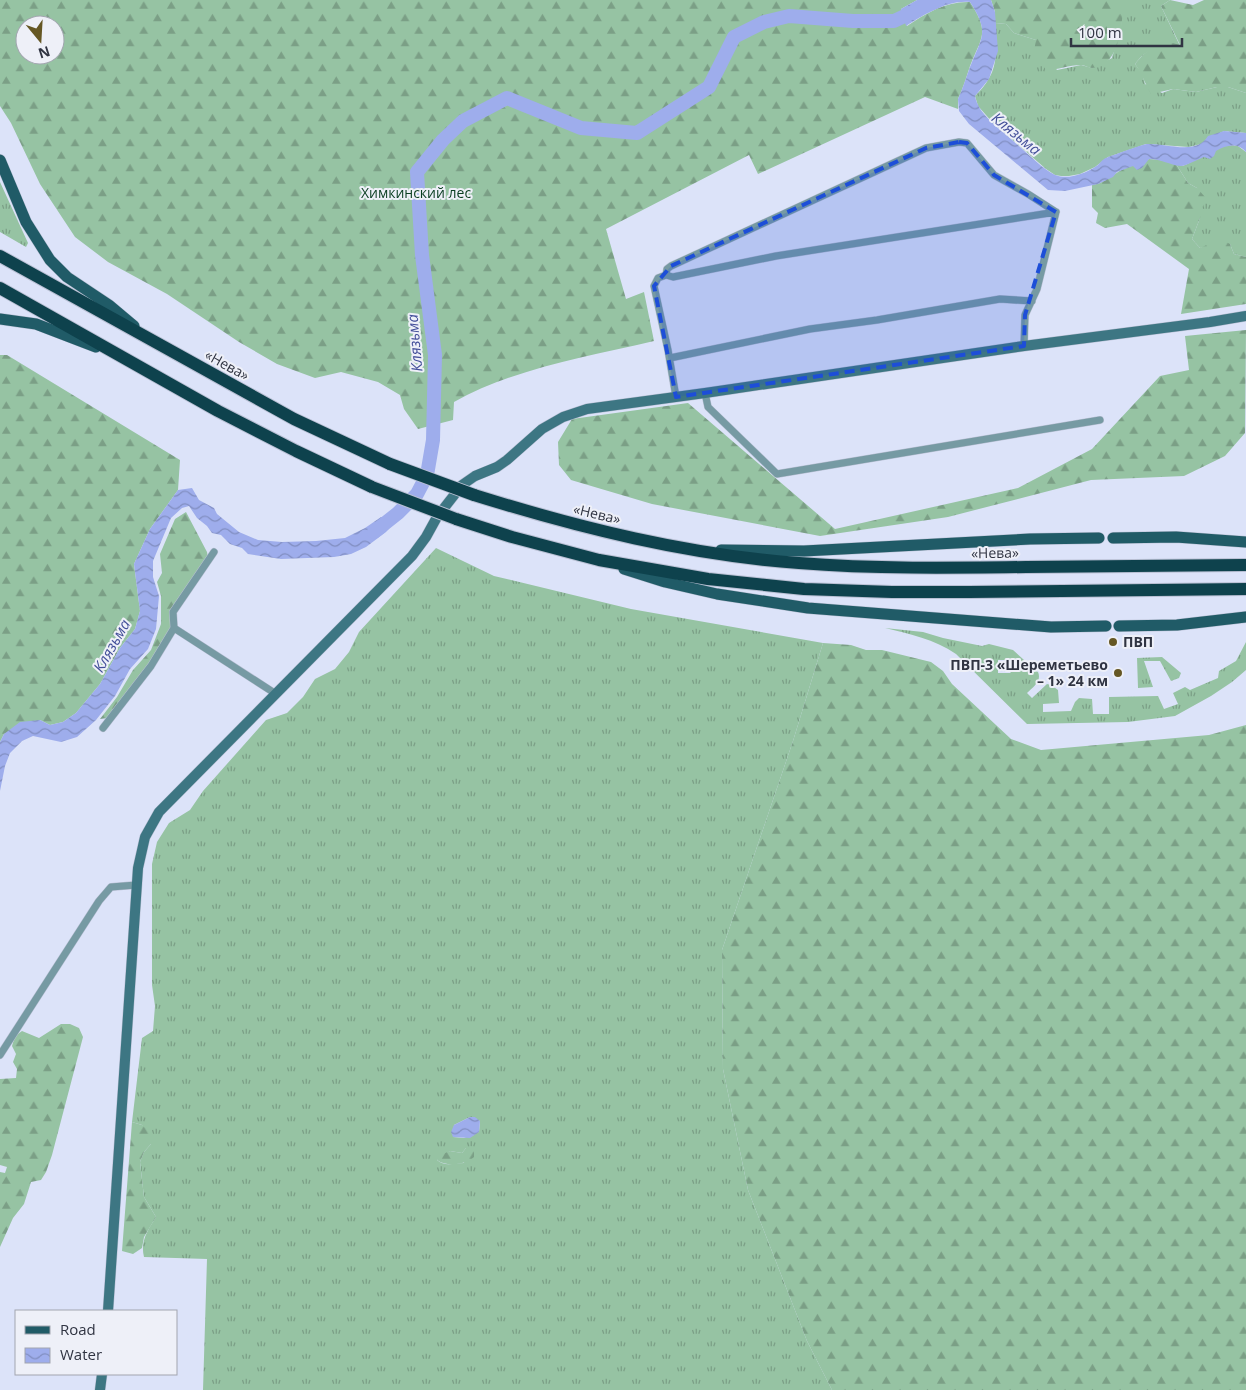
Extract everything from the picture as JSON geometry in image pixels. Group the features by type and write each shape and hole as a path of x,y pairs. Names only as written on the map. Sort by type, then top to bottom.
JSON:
{"highway":[{"name":"«Нева»","path":"0,256 294,419 390,464 474,495 538,515 686,549 800,563 970,568 1246,565"},
{"path":"0,288 226,415 296,452 372,487 456,519 512,537 599,560 708,579 804,589 950,592 1246,589"}],"main road":[{"path":"0,160 26,222 50,260 66,277 108,305 149,339"},
{"path":"0,319 36,324 120,355"},
{"path":"1113,538 1176,537 1246,542"},
{"path":"686,549 804,551 1030,539 1099,538"},
{"path":"599,560 665,582 717,594 808,608 1050,627 1106,626"},
{"path":"1119,626 1177,625 1246,617"}],"street":[{"path":"666,275 667,269 671,266 917,152 926,148 959,142 967,144 994,175 1056,212"},
{"path":"676,397 670,358 654,286 658,278 666,275 673,277 776,256 1056,212"},
{"path":"1024,346 1025,315 1037,290 1056,212"},
{"path":"670,358 810,329 1000,299 1032,301"},
{"path":"108,1310 136,885 145,837 158,812 412,556 426,537 437,516 462,485 475,476 507,460 542,428 563,417 587,409 1246,316"},
{"path":"705,393 708,407 777,474 1100,420"},
{"path":"103,728 151,666 174,628 173,612 214,552"},
{"path":"174,628 276,694"},
{"path":"0,1055 99,901 111,887 136,885"},
{"path":"100,1390 102,1375"}],"highlighted area":[{"path":"959,142 967,143 994,175 1056,212 1025,315 1024,346 676,397 654,286 671,266 926,148"}],"green space":[{"name":"Химкинский лес","path":"0,0 917,0 901,9 907,26 937,9 961,2 970,2 982,28 981,41 958,99 958,109 925,97 758,174 749,155 606,229 626,299 644,292 654,341 577,358 502,380 454,402 453,420 418,429 404,409 400,395 378,382 341,372 315,378 277,364 239,342 167,294 108,262 75,237 40,184 11,123 0,106"},
{"path":"991,0 1122,0 1121,30 1118,41 1109,60 1101,66 1092,68 1077,65 1046,70 1034,51 1036,40 1014,33 1006,24 995,23 995,12"},
{"path":"1122,0 1170,0 1161,6 1180,46 1150,50 1140,58 1135,64 1142,73 1145,84 1162,93 1173,89 1196,92 1217,87 1228,87 1246,93 1246,133 1224,131 1201,144 1189,147 1146,144 1108,157 1095,167 1080,174 1069,176 1055,175 993,123 978,106 975,96 989,79 995,62 995,23 1006,24 1014,33 1036,40 1057,70 1081,65 1092,68 1112,58 1121,26"},
{"path":"1170,0 1193,5 1204,0 1246,0 1246,93 1228,87 1217,87 1196,92 1173,89 1151,94 1135,64 1157,39 1180,45 1161,6"},
{"path":"1226,145 1238,146 1246,152 1246,257 1234,254 1230,244 1200,248 1192,239 1200,218 1197,188 1188,183 1176,164 1183,166"},
{"path":"1149,159 1176,164 1188,183 1197,188 1205,197 1192,239 1200,248 1220,239 1230,244 1234,254 1246,257 1246,304 1181,314 1189,269 1127,224 1105,228 1096,223 1098,213 1092,207 1092,185 1103,182 1125,168"},
{"path":"0,182 28,243 26,247 0,232"},
{"path":"1246,330 1245,433 1225,456 1184,476 1091,480 948,517 820,536 652,504 571,480 559,465 558,442 572,419 688,403 835,529 1018,488 1092,449 1160,376 1189,370 1185,336"},
{"path":"0,355 7,355 180,460 178,490 150,529 134,564 140,611 135,629 120,648 100,684 76,713 63,722 50,725 40,720 4,734 0,742"},
{"path":"186,512 207,552 208,558 174,608 171,627 141,677 107,718 100,719 117,697 133,670 151,650 161,624 161,596 157,582 162,573 160,554 175,519"},
{"path":"436,548 494,576 631,609 823,643 793,741 722,950 723,1069 748,1190 807,1341 832,1390 203,1390 207,1259 144,1257 143,1251 146,1236 156,1217 144,1197 140,1162 144,1152 151,1144 142,1125 132,1122 142,1038 153,1031 155,1006 152,985 152,864 157,842 169,823 190,810 203,791 266,720 287,713 303,697 315,679 335,669 349,652 359,632","holes":["470,1117 480,1121 479,1132 464,1138 453,1137 454,1125","466,1148 464,1163 446,1164 437,1160 450,1151 462,1153"]},
{"path":"885,628 923,632 982,646 989,644 1013,650 1024,660 1022,662 998,660 998,673 1010,673 1015,668 1030,669 1038,672 1038,681 1027,693 1032,698 1047,684 1058,690 1059,703 1043,704 1043,712 1071,711 1079,698 1092,699 1093,714 1109,714 1109,697 1158,696 1164,709 1178,704 1173,693 1185,687 1190,690 1218,678 1219,671 1236,661 1246,642 1246,670 1211,696 1175,716 1128,722 1027,724 956,654 930,641"},
{"path":"823,643 851,645 866,650 882,650 931,662 943,671 952,684 1011,739 1041,750 1209,735 1246,725 1246,1390 832,1390 807,1341 748,1190 723,1069 722,950 793,741"},
{"path":"1162,657 1181,673 1179,678 1171,681 1160,661 1144,661 1153,687 1138,688 1137,658"},
{"path":"61,1024 70,1024 79,1028 83,1037 52,1155 41,1180 31,1182 24,1204 13,1218 0,1247 0,1172 5,1173 7,1167 0,1165 0,1079 16,1078 17,1069 13,1062 16,1054 12,1046 15,1036 22,1031 39,1038"},
{"path":"132,1122 142,1125 151,1133 151,1144 144,1152 140,1162 144,1197 156,1217 144,1237 142,1248 133,1254 122,1251"},
{"path":"471,1146 474,1151 474,1157 466,1162 445,1164 437,1160 440,1155 450,1151 462,1153"}],"water":[{"path":"917,0 991,0 995,12 998,51 989,79 975,96 977,103 984,114 995,125 1039,164 1055,175 1070,177 1081,174 1091,170 1104,159 1147,144 1180,147 1196,146 1208,136 1224,131 1246,133 1246,152 1236,146 1228,146 1216,151 1210,159 1204,157 1181,166 1149,159 1142,168 1137,170 1133,166 1117,172 1113,177 1098,184 1065,191 1048,190 969,124 959,111 958,99 982,34 980,21 970,2 953,3 945,6 906,26 901,9"},
{"path":"192,488 199,500 214,508 217,514 239,532 258,540 282,542 345,538 381,517 393,524 386,532 366,547 351,554 334,557 281,559 248,554 242,548 230,544 221,535 212,533 197,518 189,506 182,508 171,518 153,561 153,577 159,596 156,629 148,649 130,669 115,696 96,720 77,737 61,742 33,736 22,741 10,753 5,766 0,791 0,742 4,734 20,722 40,720 50,725 63,722 76,713 100,684 120,648 135,629 140,611 134,564 150,529 178,490"},
{"path":"470,1117 475,1117 480,1121 479,1132 470,1138 453,1137 451,1132 454,1125"}],"waterway":[{"name":"Клязьма","path":"374,532 398,513 417,494 427,475 433,440 435,355 422,255 417,172 443,140 463,121 507,98 581,128 637,133 709,87 734,37 764,22 789,16 853,21 894,21 939,0"}],"place":[{"name":"ПВП","path":"1113,642"},
{"name":"ПВП-3 «Шереметьево – 1» 24 км","path":"1118,673"}]}
